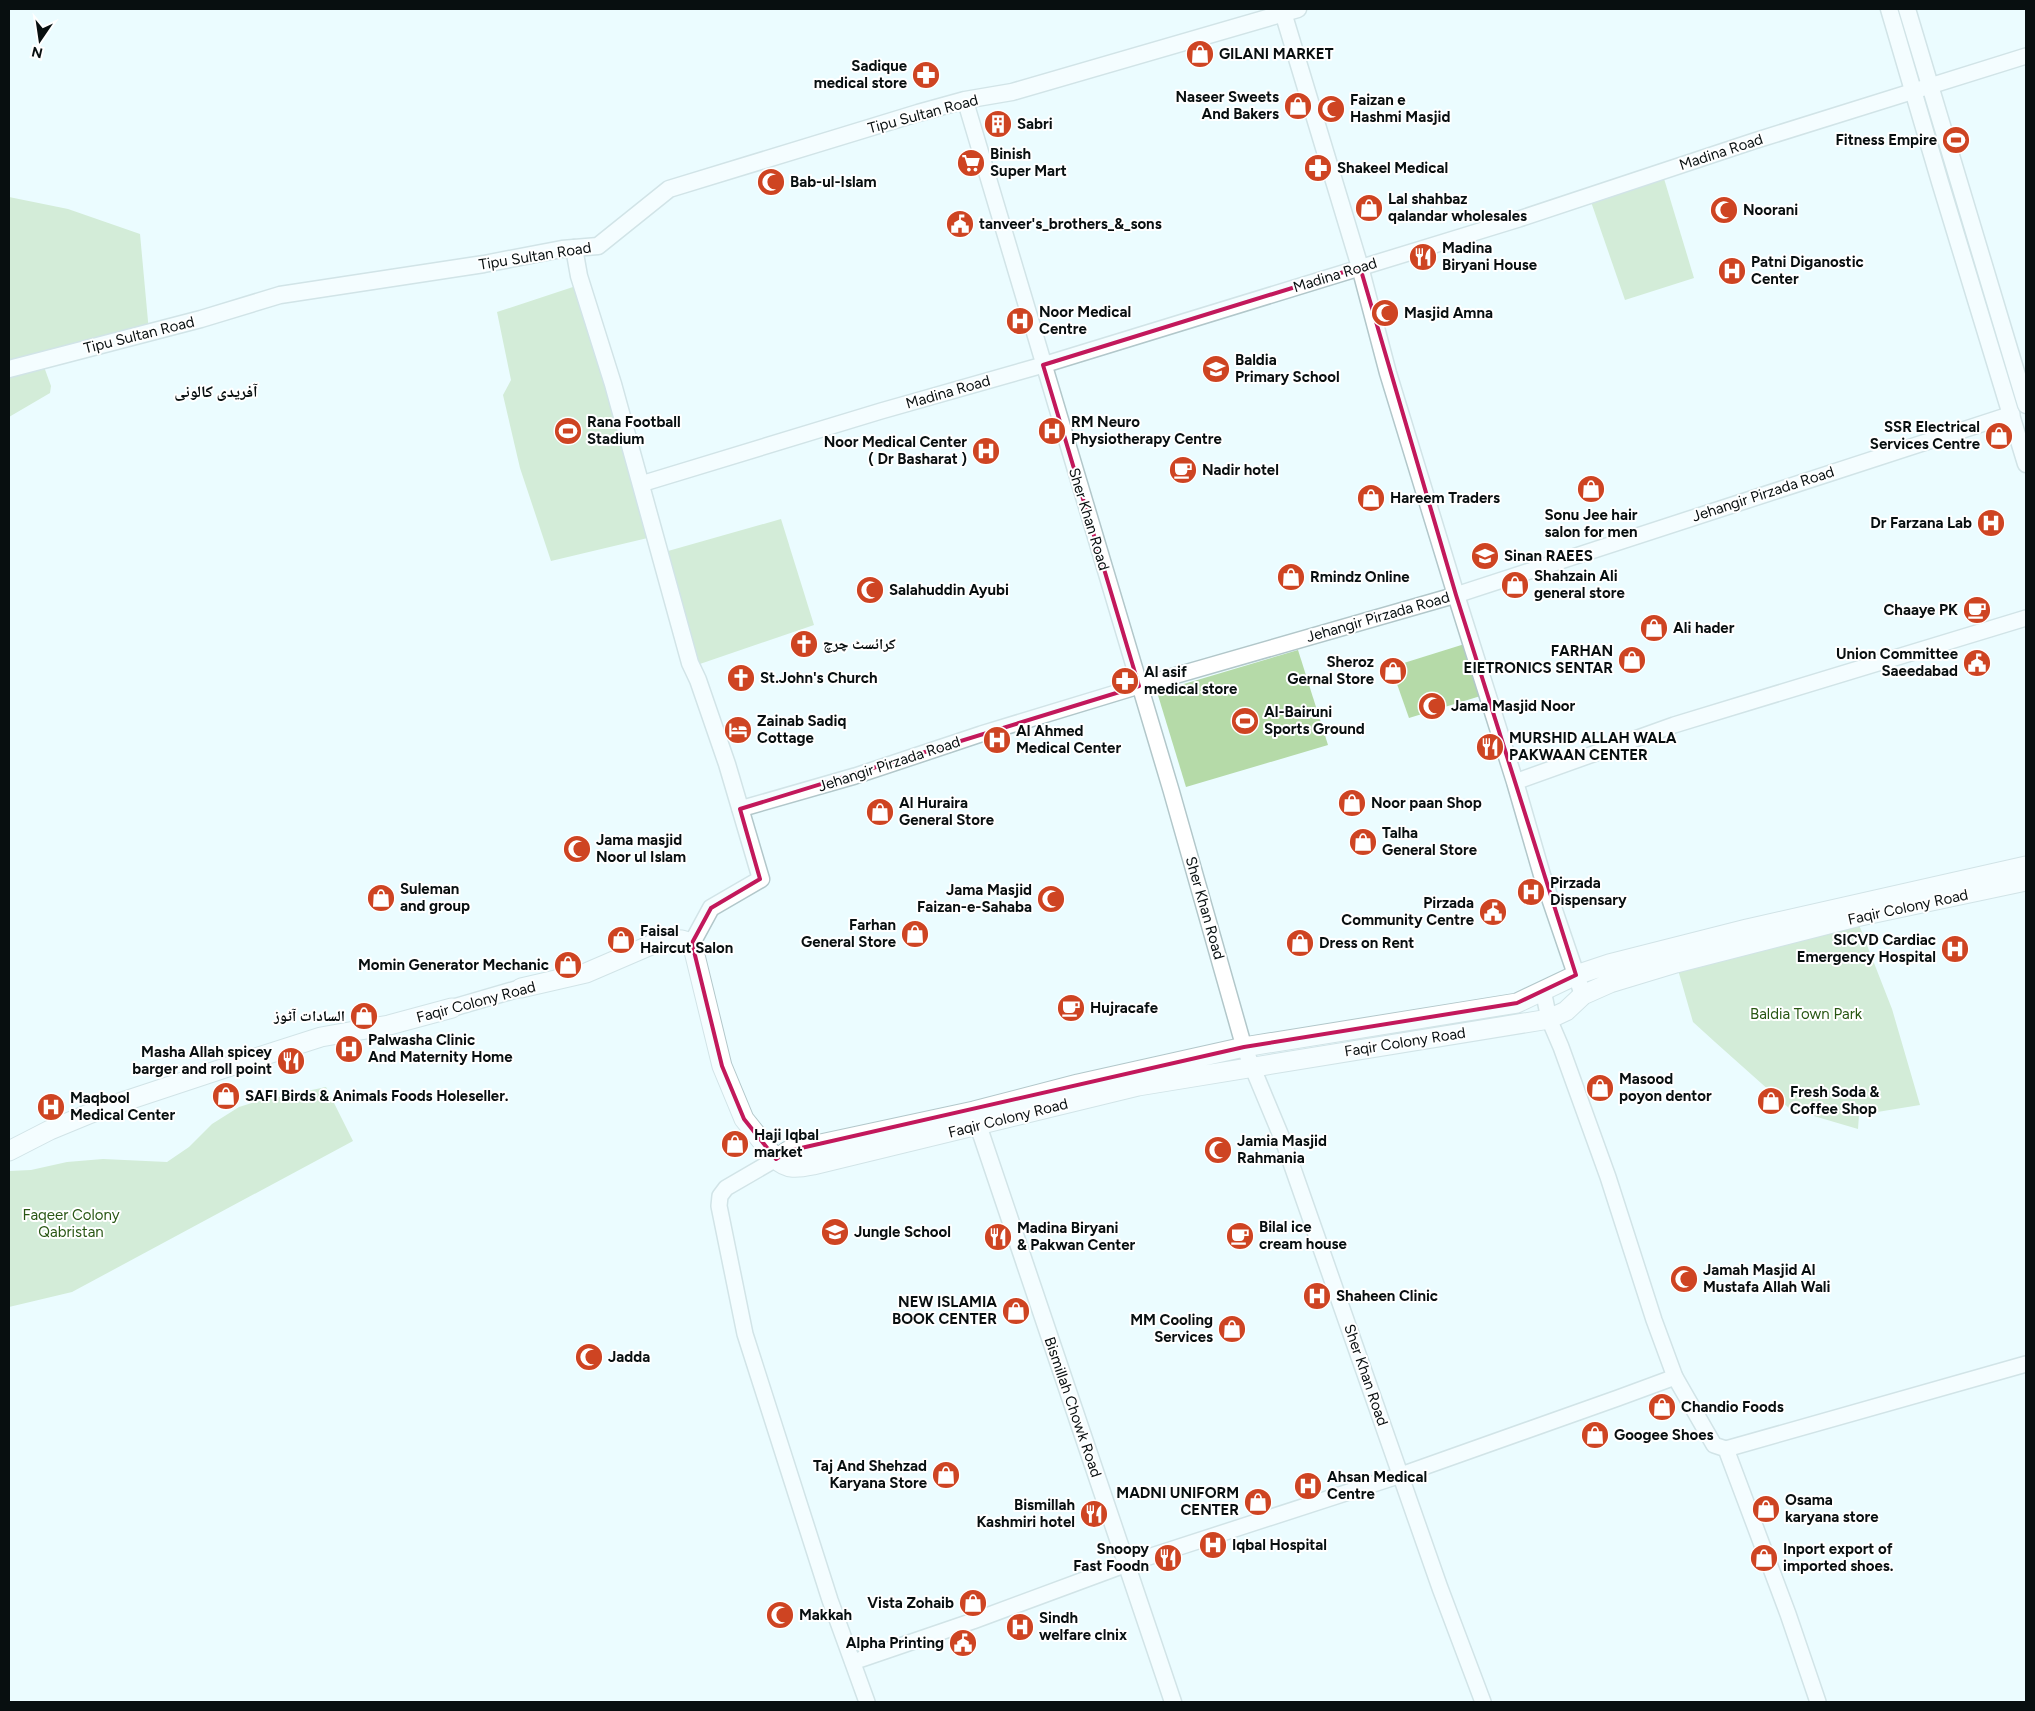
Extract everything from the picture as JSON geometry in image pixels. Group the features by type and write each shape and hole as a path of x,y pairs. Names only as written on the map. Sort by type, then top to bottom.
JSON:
{"main road":[{"path":"1889,9 2026,464"},
{"path":"1907,9 2026,405"},
{"path":"1288,10 1388,373 1542,875 1583,995"},
{"name":"Tipu Sultan Road","path":"9,369 201,319 280,295 484,264 562,249 598,246 669,189 964,100 1012,92 1288,10"},
{"path":"574,248 579,276 613,384 690,663 711,718 761,879 711,908 692,943 722,1066 744,1119 776,1159"},
{"name":"Faqir Colony Road","path":"976,1118 1078,1084 1244,1047 1517,1003 1576,975 1747,929 2026,866"},
{"name":"Faqir Colony Road","path":"776,1159 788,1150 976,1118 1138,1086 1549,1019 1566,1011 1583,995 1610,983 1686,961 1856,917 2026,881"},
{"name":"Faqir Colony Road","path":"9,1151 50,1130 101,1109 249,1060 322,1038 389,1025 521,988 586,973 664,939 682,940 692,943"},
{"name":"Bismillah Chowk Road","path":"976,1118 1172,1702"}],"street":[{"name":"Madina Road","path":"641,484 881,411 1043,365 1519,220 1754,141 2026,56"},
{"name":"Sher Khan Road","path":"964,100 1139,686 1244,1047 1284,1143 1483,1702"},
{"name":"Jehangir Pirzada Road","path":"740,808 854,776 981,734 1139,686 1456,595 2012,414"},
{"path":"1515,782 1674,726 2026,618"},
{"path":"1543,990 1549,1019 1562,1047 1608,1178 1654,1320 1675,1376 1714,1445 1726,1449 2026,1364"},
{"path":"776,1159 726,1188 720,1196 719,1206 745,1334 830,1600 867,1702"},
{"path":"853,1662 974,1621 1127,1564 1401,1475 1675,1376"},
{"path":"1726,1449 1788,1614 1818,1702"}],"highlighted area":[{"path":"1360,267 1456,595 1576,975 1517,1003 1244,1047 788,1151 776,1159 744,1119 722,1066 692,943 711,908 760,879 740,809 1139,686 1043,365"}],"green space":[{"path":"1662,172 1694,278 1625,300 1589,196"},
{"path":"9,197 68,209 140,234 149,332 43,364 51,386 50,393 9,417"},
{"name":"Rana Football Stadium","path":"582,284 656,536 551,561 520,468 503,395 511,380 497,312"},
{"path":"781,519 814,625 694,666 661,553"},
{"path":"1471,642 1487,694 1409,718 1391,667"},
{"path":"1298,650 1328,745 1186,787 1157,692"},
{"name":"Baldia Town Park","path":"1856,917 1892,1009 1920,1105 1859,1115 1858,1129 1790,1109 1693,1022 1676,963"},
{"name":"Faqeer Colony Qabristan","path":"326,1087 353,1141 72,1292 9,1307 9,1171 31,1170 67,1162 103,1159 167,1162 189,1147 212,1124 239,1107"}],"place":[{"name":"GILANI MARKET","path":"1200,54"},
{"name":"Sadique medical store","path":"926,75"},
{"name":"Naseer Sweets And Bakers","path":"1298,106"},
{"name":"Faizan e Hashmi Masjid","path":"1331,109"},
{"name":"Sabri","path":"998,124"},
{"name":"Fitness Empire","path":"1956,140"},
{"name":"Binish Super Mart","path":"971,163"},
{"name":"Shakeel Medical","path":"1318,168"},
{"name":"Bab-ul-Islam","path":"771,182"},
{"name":"Lal shahbaz qalandar wholesales","path":"1369,208"},
{"name":"Noorani","path":"1724,210"},
{"name":"tanveer's_brothers_&_sons","path":"960,224"},
{"name":"Madina Biryani House","path":"1423,257"},
{"name":"Patni Diganostic Center","path":"1732,271"},
{"name":"Masjid Amna","path":"1385,313"},
{"name":"Noor Medical Centre","path":"1020,321"},
{"name":"Baldia Primary School","path":"1216,369"},
{"name":"Rana Football Stadium","path":"568,431"},
{"name":"RM Neuro Physiotherapy Centre","path":"1052,431"},
{"name":"SSR Electrical Services Centre","path":"1999,436"},
{"name":"Noor Medical Center ( Dr Basharat )","path":"986,451"},
{"name":"Nadir hotel","path":"1183,470"},
{"name":"Sonu Jee hair salon for men","path":"1591,489"},
{"name":"Hareem Traders","path":"1371,498"},
{"name":"Dr Farzana Lab","path":"1991,523"},
{"name":"Sinan RAEES","path":"1485,556"},
{"name":"Rmindz Online","path":"1291,577"},
{"name":"Shahzain Ali general store","path":"1515,585"},
{"name":"Salahuddin Ayubi","path":"870,590"},
{"name":"Chaaye PK","path":"1977,610"},
{"name":"Ali hader","path":"1654,628"},
{"name":"کرائسٹ چرچ","path":"804,644"},
{"name":"FARHAN EIETRONICS SENTAR","path":"1632,660"},
{"name":"Union Committee Saeedabad","path":"1977,663"},
{"name":"Sheroz Gernal Store","path":"1393,671"},
{"name":"St.John's Church","path":"741,678"},
{"name":"Al asif medical store","path":"1125,681"},
{"name":"Jama Masjid Noor","path":"1432,706"},
{"name":"Al-Bairuni Sports Ground","path":"1245,721"},
{"name":"Zainab Sadiq Cottage","path":"738,730"},
{"name":"Al Ahmed Medical Center","path":"997,740"},
{"name":"MURSHID ALLAH WALA PAKWAAN CENTER","path":"1490,747"},
{"name":"Noor paan Shop","path":"1352,803"},
{"name":"Al Huraira General Store","path":"880,812"},
{"name":"Talha General Store","path":"1363,842"},
{"name":"Jama masjid Noor ul Islam","path":"577,849"},
{"name":"Pirzada Dispensary","path":"1531,892"},
{"name":"Suleman and group","path":"381,898"},
{"name":"Jama Masjid Faizan-e-Sahaba","path":"1051,899"},
{"name":"Pirzada Community Centre","path":"1493,912"},
{"name":"Farhan General Store","path":"915,934"},
{"name":"Faisal Haircut Salon","path":"621,940"},
{"name":"Dress on Rent","path":"1300,943"},
{"name":"SICVD Cardiac Emergency Hospital","path":"1955,949"},
{"name":"Momin Generator Mechanic","path":"568,965"},
{"name":"Hujracafe","path":"1071,1008"},
{"name":"السادات آٹوز","path":"364,1016"},
{"name":"Palwasha Clinic And Maternity Home","path":"349,1049"},
{"name":"Masha Allah spicey barger and roll point","path":"291,1061"},
{"name":"Masood poyon dentor","path":"1600,1088"},
{"name":"SAFI Birds & Animals Foods Holeseller.","path":"226,1096"},
{"name":"Fresh Soda & Coffee Shop","path":"1771,1101"},
{"name":"Maqbool Medical Center","path":"51,1107"},
{"name":"Haji Iqbal market","path":"735,1144"},
{"name":"Jamia Masjid Rahmania","path":"1218,1150"},
{"name":"Jungle School","path":"835,1232"},
{"name":"Bilal ice cream house","path":"1240,1236"},
{"name":"Madina Biryani & Pakwan Center","path":"998,1237"},
{"name":"Jamah Masjid Al Mustafa Allah Wali","path":"1684,1279"},
{"name":"Shaheen Clinic","path":"1317,1296"},
{"name":"NEW ISLAMIA BOOK CENTER","path":"1016,1311"},
{"name":"MM Cooling Services","path":"1232,1329"},
{"name":"Jadda","path":"589,1357"},
{"name":"Chandio Foods","path":"1662,1407"},
{"name":"Googee Shoes","path":"1595,1435"},
{"name":"Taj And Shehzad Karyana Store","path":"946,1475"},
{"name":"Ahsan Medical Centre","path":"1308,1486"},
{"name":"MADNI UNIFORM CENTER","path":"1258,1502"},
{"name":"Osama karyana store","path":"1766,1509"},
{"name":"Bismillah Kashmiri hotel","path":"1094,1514"},
{"name":"Iqbal Hospital","path":"1213,1545"},
{"name":"Snoopy Fast Foodn","path":"1168,1558"},
{"name":"Inport export of imported shoes.","path":"1764,1558"},
{"name":"Vista Zohaib","path":"973,1603"},
{"name":"Makkah","path":"780,1615"},
{"name":"Sindh welfare clnix","path":"1020,1627"},
{"name":"Alpha Printing","path":"963,1643"}],"district":[{"name":"آفریدی کالونی","path":"216,391"}]}
